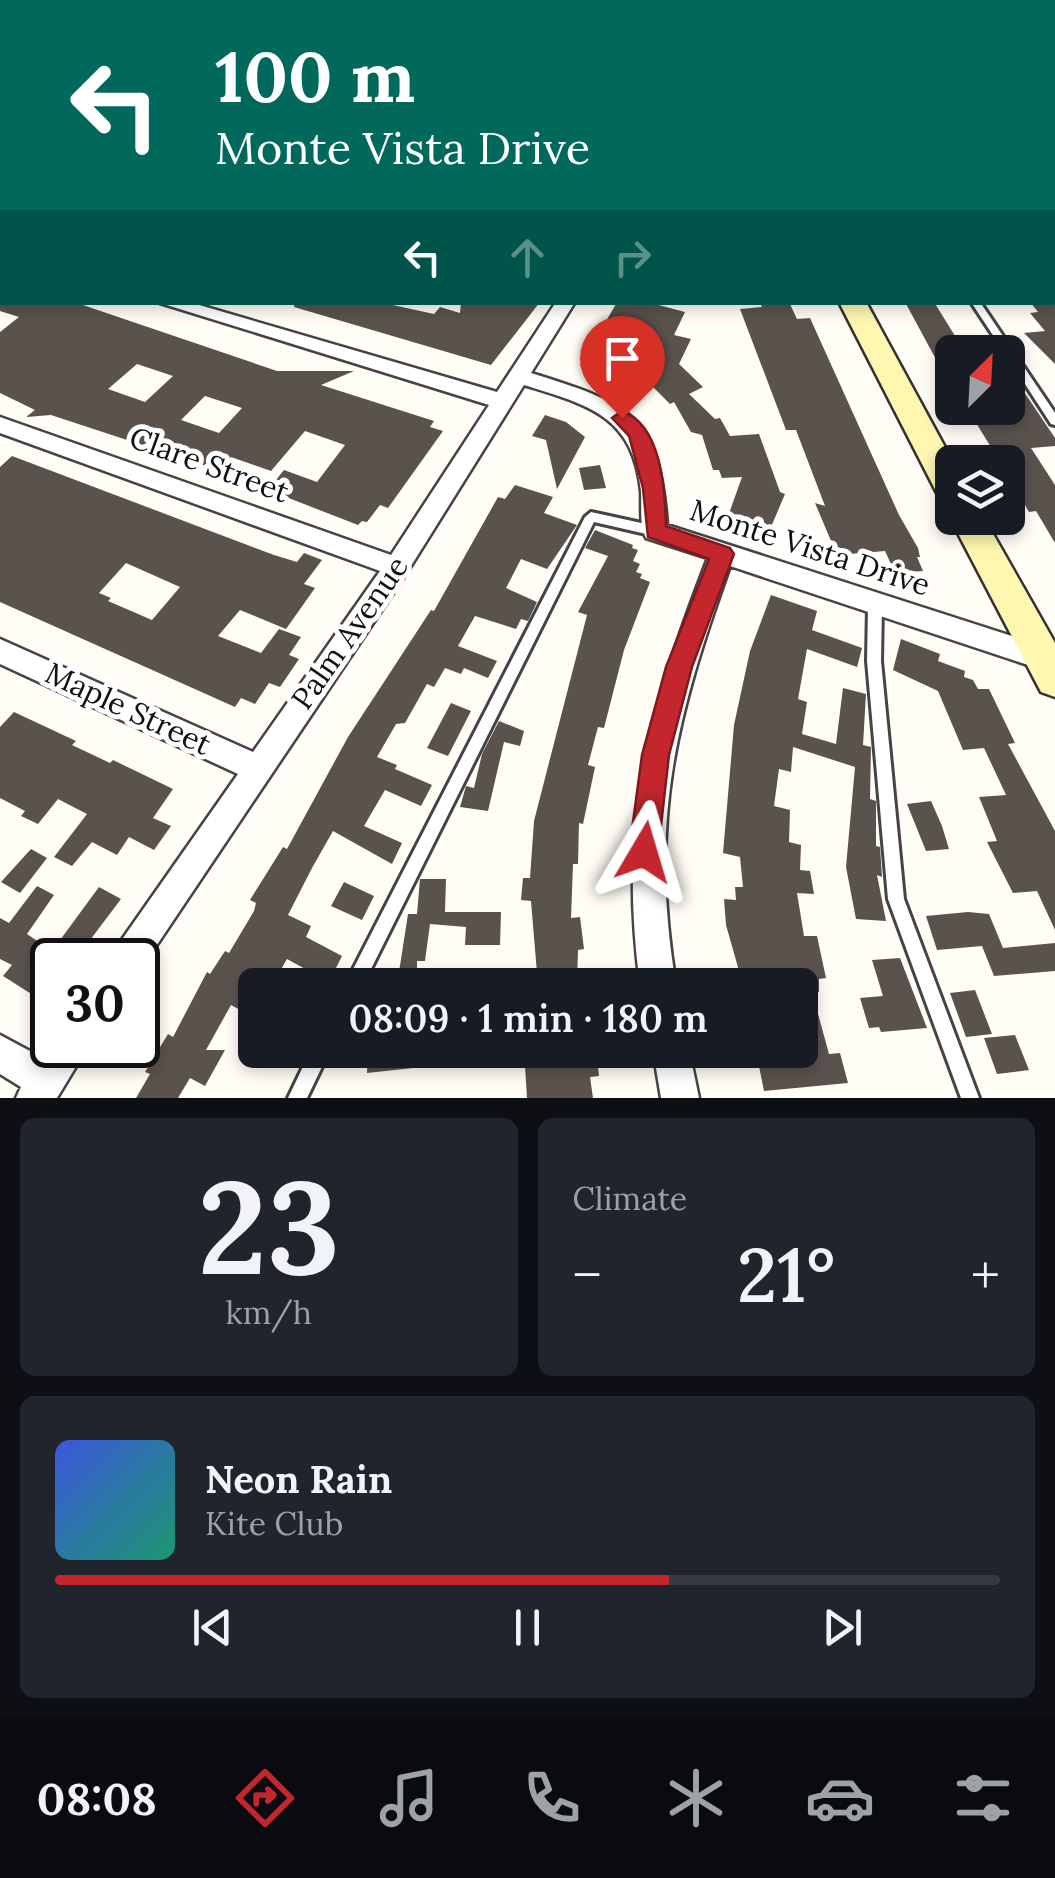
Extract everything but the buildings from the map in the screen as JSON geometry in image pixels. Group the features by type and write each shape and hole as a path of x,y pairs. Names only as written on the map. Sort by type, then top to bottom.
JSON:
{"main road":[{"path":"854,305 935,458"},
{"path":"977,535 1051,667"}],"street":[{"path":"176,305 502,401"},
{"name":"Palm Avenue","path":"143,938 396,567 564,305"},
{"name":"Monte Vista Drive","path":"518,376 606,404 638,432 654,488 656,531 1051,667"},
{"name":"Clare Street","path":"0,425 396,567"},
{"path":"656,968 644,852 656,755 679,667 722,554"},
{"name":"Maple Street","path":"0,651 257,768"},
{"path":"0,1053 41,1090 56,1068"},
{"path":"674,1068 680,1098"}],"lane":[{"path":"976,305 1055,421"},
{"path":"363,968 591,517 656,531"},
{"path":"875,606 874,661 896,899 970,1098"},
{"path":"297,1098 312,1068"}],"route":[{"path":"622,418 638,432 654,488 656,531 722,554 679,667 656,755 644,852"}]}
